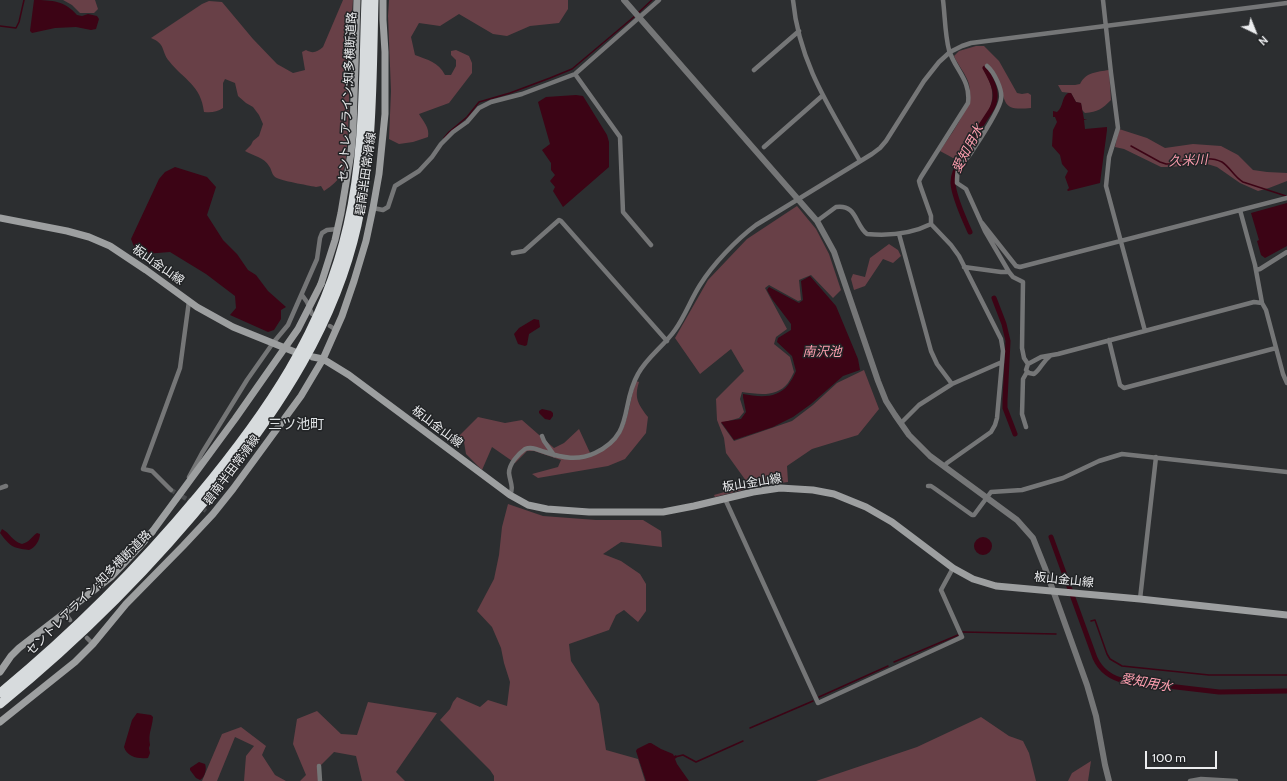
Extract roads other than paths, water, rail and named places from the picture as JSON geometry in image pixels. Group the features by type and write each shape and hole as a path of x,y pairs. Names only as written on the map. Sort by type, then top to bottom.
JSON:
{"highway":[{"name":"セントレアライン;知多横断道路","path":"0,693 30,668 91,612 138,565 173,526 248,432 285,378 304,345 323,304 335,271 354,198 360,151 366,0"},
{"name":"セントレアライン;知多横断道路","path":"0,704 85,630 129,586 178,532 256,436 293,380 313,346 330,309 345,269 357,227 361,206 370,121 374,0"}],"main road":[{"name":"碧南半田常滑線","path":"0,672 11,656 111,577 141,545 235,419 298,329 321,284 338,229 347,181 351,145 357,0"},
{"name":"碧南半田常滑線","path":"0,722 75,662 90,641 183,546 210,512 233,489 301,396 323,360 333,328 342,316 359,265 366,241 379,174 385,114 383,0"},
{"name":"板山金山線","path":"0,218 89,237 110,246 197,307 233,327 295,352"},
{"name":"板山金山線","path":"313,357 323,360 350,375 510,495 528,505 547,509 589,512 663,512 753,492 780,488 813,490 834,494 866,507 892,522 953,568 973,579 996,586 1053,590 1287,615"}],"street":[{"path":"624,0 817,221 834,252 878,381 889,405 900,423 920,446 944,466 1017,520 1029,532 1036,544 1094,706 1109,781"},
{"path":"373,208 383,210 388,207 395,186 419,171 441,144 453,132 467,122 484,104 522,94 575,74 659,0"},
{"path":"793,0 802,47 807,61 822,96 860,161"},
{"path":"943,0 950,52 965,81 969,92 969,98 968,103 919,181 931,216 931,224 951,245 964,267 989,317 1000,334 1003,351 998,418 995,425 991,432 944,466"},
{"path":"1103,0 1118,128 1109,157 1106,186 1145,331"},
{"path":"510,495 512,490 509,473 510,468 519,454 528,447 554,455 581,458 605,447 616,438 622,427 632,388 637,375 645,362 667,341 676,329 700,283 744,234 756,225 880,148 928,76 939,62 950,52 971,43 1287,3"},
{"path":"754,70 799,31"},
{"path":"987,66 992,70 1002,98 997,110 958,171 957,183 966,189 985,231 1009,272 1013,277 1023,282 1022,348 1024,358 1028,364"},
{"path":"575,74 620,137 623,212 651,246"},
{"path":"764,147 822,96"},
{"path":"981,222 986,226 1016,266 1020,267 1287,198"},
{"path":"817,221 839,206 845,207 855,215 863,230 867,234 899,234 921,229 931,224"},
{"path":"1240,210 1256,270 1262,303 1266,310 1283,374 1287,383"},
{"path":"513,253 524,251 559,220 561,221 667,341"},
{"path":"183,489 209,441 247,380 273,343 288,325 317,259 322,233 326,230 338,229"},
{"path":"899,234 931,351 937,364 952,384"},
{"path":"1256,270 1287,252"},
{"path":"964,267 1009,272"},
{"path":"302,295 312,314"},
{"path":"171,490 152,471 143,469 180,368 189,301"},
{"path":"1026,427 1022,414 1023,379 1027,372 1026,368 1028,364 1041,357 1050,356 1254,302 1262,303"},
{"path":"1109,340 1120,385 1124,388 1276,348"},
{"path":"1027,372 1032,374 1036,372 1044,361 1050,356"},
{"path":"900,423 919,405 952,384 1002,362"},
{"path":"542,436 554,455"},
{"path":"928,486 931,486 974,515 991,492 1022,490 1063,478 1099,461 1122,454 1287,472"},
{"path":"1140,599 1156,457"},
{"path":"0,488 6,486"},
{"path":"725,498 818,703 962,637 941,590 953,568"},
{"path":"65,613 70,620"},
{"path":"319,766 320,781"},
{"path":"1190,781 1201,779 1236,781"}],"water":[{"path":"34,0 58,2 68,7 77,15 82,16 88,14 97,16 99,19 96,29 91,30 76,27 55,28 32,33 30,31"},
{"path":"1068,93 1071,93 1076,102 1081,103 1084,119 1087,119 1084,120 1085,129 1107,127 1107,130 1100,183 1068,191 1067,190 1069,188 1065,177 1068,171 1062,164 1060,155 1052,146 1053,130 1057,122 1055,117 1053,117 1053,111 1057,112 1059,110 1064,97"},
{"path":"583,96 607,135 609,142 609,167 563,207 553,191 555,187 550,181 555,175 551,170 551,163 542,150 550,144 538,102 546,97"},
{"path":"175,167 207,177 216,187 207,215 223,240 237,254 248,270 256,275 268,291 286,307 281,310 281,319 274,330 268,332 230,315 236,308 235,296 206,274 170,252 144,254 135,249 131,239 159,179 165,172"},
{"path":"1287,203 1287,246 1265,258 1261,255 1257,241 1259,240 1251,213"},
{"name":"南沢池","path":"810,276 836,306 858,359 860,370 843,376 811,404 793,417 773,427 734,440 721,422 741,419 746,412 743,394 767,396 779,393 788,385 796,371 792,356 777,342 778,338 791,330 791,324 767,290 769,287 799,303 803,300 801,281"},
{"path":"534,319 539,320 540,327 529,334 527,345 525,346 518,344 514,334 519,328"},
{"path":"542,409 553,413 550,420 545,419 539,413"},
{"path":"2,529 22,544 29,541 37,533 40,534 40,536 37,544 33,548 29,550 23,549 9,544 0,533"},
{"path":"983,537 989,540 992,546 989,552 983,555 977,552 974,546 977,540"},
{"path":"137,713 151,715 153,717 149,737 150,753 148,758 133,757 125,750 124,747 132,720"},
{"path":"649,743 673,754 674,756 676,755 677,757 675,759 677,764 689,781 646,781 636,751"},
{"path":"199,762 205,764 206,768 202,779 200,780 196,778 190,770 190,768"}],"waterway":[{"path":"0,26 16,28 19,22 24,0"},
{"path":"638,13 652,0"},
{"path":"444,138 467,117 479,102 510,93 572,69 635,16"},
{"name":"愛知用水","path":"970,232 957,201 953,183 954,175 962,156 994,104 994,89 991,78 985,68"},
{"name":"久米川","path":"1131,146 1166,164 1202,159 1222,162 1243,182 1286,196"},
{"name":"愛知用水","path":"994,298 1004,324 1008,341 1005,408 1015,434"},
{"name":"愛知用水","path":"1051,537 1097,663 1111,676 1125,681 1219,692 1287,691"},
{"path":"1091,621 1095,620 1110,659 1122,666 1209,675 1287,675"},
{"path":"963,632 1056,634"},
{"path":"894,662 958,635"},
{"path":"819,697 888,666"},
{"path":"750,728 813,701"},
{"path":"675,757 683,755 696,762 743,741"}],"tunnel":[{"path":"171,490 192,502"},
{"path":"199,506 206,511"}],"district":[{"name":"三ツ池町","path":"296,425"}]}
